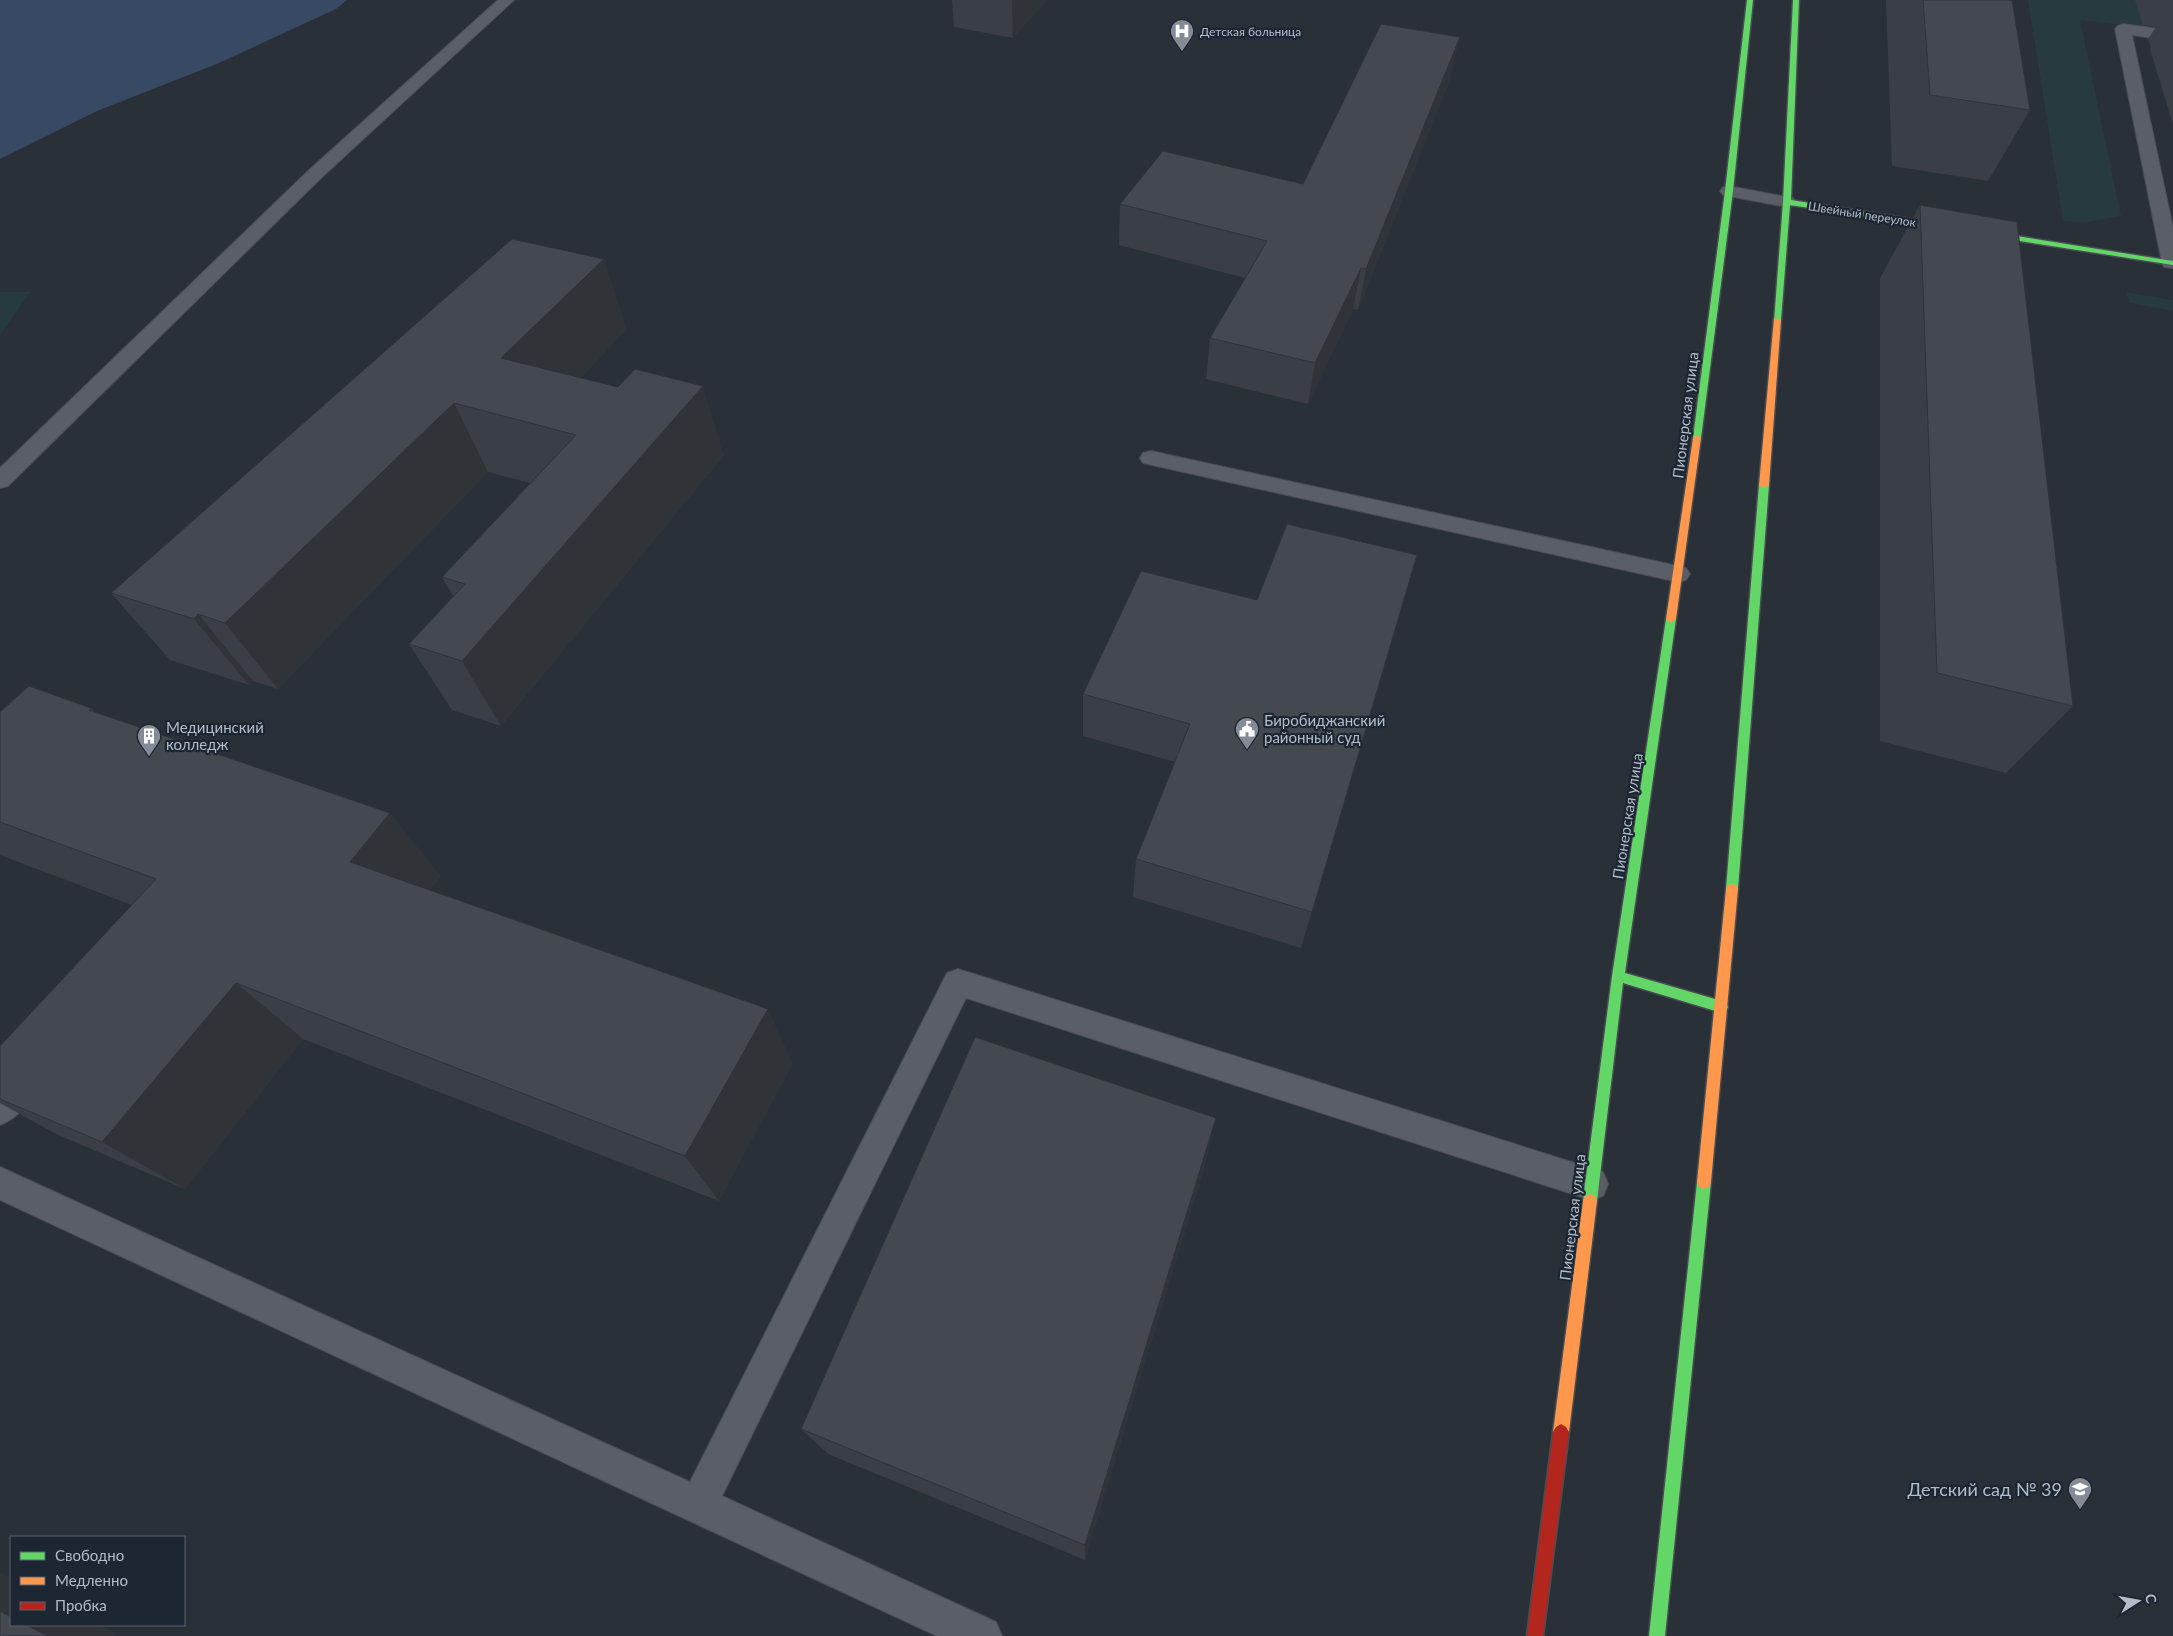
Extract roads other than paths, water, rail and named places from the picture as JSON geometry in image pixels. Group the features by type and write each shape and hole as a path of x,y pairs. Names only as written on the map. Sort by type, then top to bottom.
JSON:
{"main road":[{"name":"Пионерская улица","path":"1535,1636 1618,976 1690,495 1729,191 1750,0"},
{"path":"1657,1636 1722,1007 1787,202 1796,0"},
{"name":"Швейный переулок","path":"1787,202 2172,263"},
{"path":"1618,976 1722,1007"}],"street":[{"path":"0,481 314,175 507,0"},
{"path":"2172,263 2123,29 2173,36"},
{"name":"Швейный переулок","path":"1729,191 1787,202"},
{"path":"1151,458 1678,574"},
{"path":"698,1505 958,982 1591,1184"},
{"path":"0,1110 46,1059"},
{"path":"0,1183 982,1636"}],"water":[{"path":"0,0 347,0 336,9 219,63 97,111 0,159"}],"place":[{"name":"Детская больница","path":"1182,52"},
{"name":"Биробиджанский районный суд","path":"1247,750"},
{"name":"Медицинский колледж","path":"149,757"},
{"name":"Детский сад № 39","path":"2080,1510"}]}
